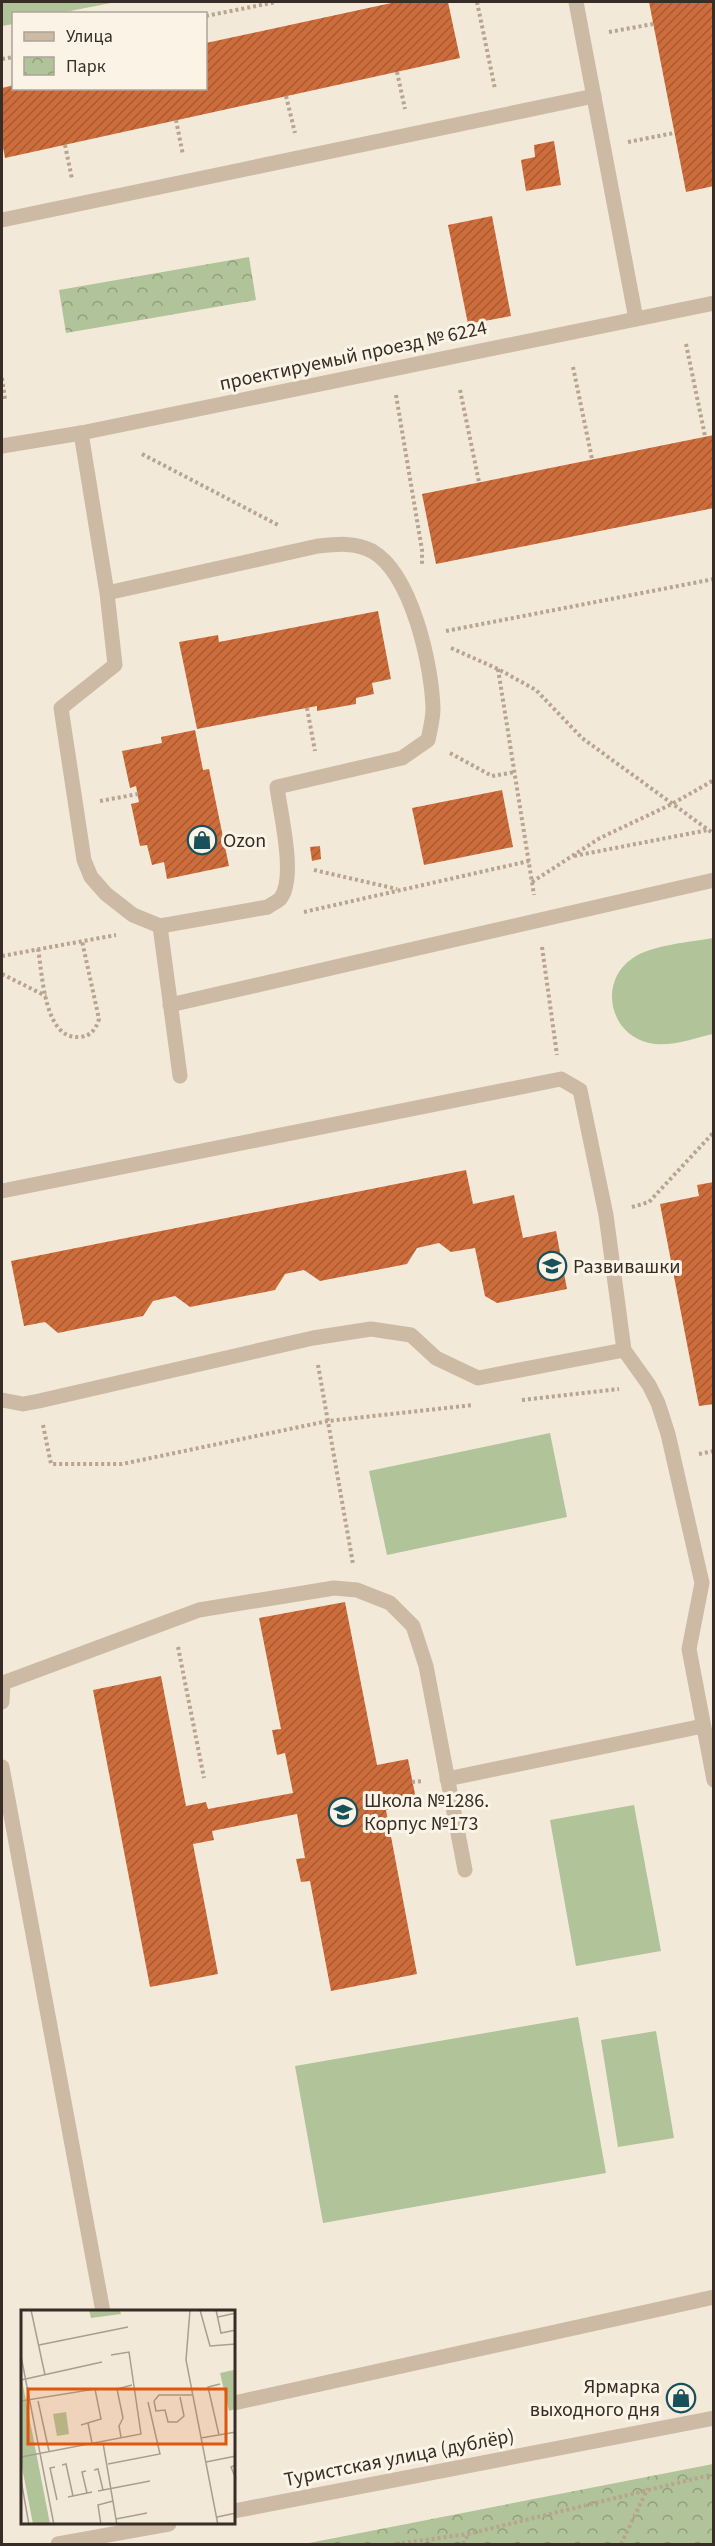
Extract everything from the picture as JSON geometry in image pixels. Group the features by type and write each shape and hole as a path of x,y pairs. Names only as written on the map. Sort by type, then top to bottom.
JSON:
{"street":[{"path":"576,2 636,319"},
{"path":"2,220 594,96"},
{"name":"проектируемый проезд № 6224","path":"2,446 81,433 714,303"},
{"path":"81,433 107,594 115,665 61,708 84,860 92,877 106,894 133,915 160,926 268,907 280,899 287,883 288,864 277,787 402,758 428,741 433,709 423,635 396,575 372,552 346,543 318,546 107,594"},
{"path":"170,1005 714,880"},
{"path":"160,926 180,1076"},
{"path":"2,1191 561,1080 580,1090 606,1215 624,1350 649,1385 658,1403 708,1582 688,1649 714,1780"},
{"path":"2,1400 23,1404 39,1401 314,1338 371,1329 411,1335 436,1358 478,1378 624,1350"},
{"path":"2,1702 3,1683 199,1610 334,1588 357,1590 390,1603 413,1626 426,1666 465,1869"},
{"path":"447,1779 703,1726"},
{"path":"2,1767 103,2310"},
{"path":"236,2403 714,2297"},
{"name":"Туристская улица (дублёр)","path":"236,2511 714,2418"},
{"path":"58,2544 139,2526 142,2544"}],"path":[{"path":"207,16 276,2"},
{"path":"477,2 500,116"},
{"path":"583,38 653,24"},
{"path":"397,72 411,135"},
{"path":"286,96 300,158"},
{"path":"176,120 189,181"},
{"path":"604,147 674,133"},
{"path":"65,144 78,204"},
{"path":"686,344 705,436"},
{"path":"573,367 592,459"},
{"path":"392,369 422,550 422,571"},
{"path":"2,378 5,399"},
{"path":"460,390 479,482"},
{"path":"142,454 318,546"},
{"path":"423,635 714,579"},
{"path":"423,635 498,669 536,690 582,738 714,834"},
{"path":"498,669 561,1080"},
{"path":"307,708 320,777"},
{"path":"428,741 492,776 514,772"},
{"path":"532,882 600,838 672,804 714,780"},
{"path":"76,806 138,794"},
{"path":"570,857 708,830"},
{"path":"268,907 292,915 529,861"},
{"path":"288,864 401,890"},
{"path":"2,956 160,926"},
{"path":"38,949 51,1019 61,1032 72,1038 87,1037 96,1029 99,1019 82,941"},
{"path":"2,974 47,996"},
{"path":"606,1215 649,1202 714,1132"},
{"path":"314,1338 357,1590"},
{"path":"518,1400 649,1385"},
{"path":"39,1401 51,1464 122,1464 328,1421 483,1404"},
{"path":"172,1620 204,1778"},
{"path":"396,2544 468,2534 648,2488 714,2474"},
{"path":"621,2544 648,2488"},
{"path":"463,2544 468,2534"}],"green space":[{"path":"2,2 116,2 65,12 12,12 12,24 2,26"},
{"path":"249,257 256,300 66,333 59,290"},
{"path":"713,938 713,1034 665,1044 649,1043 635,1038 617,1018 613,1006 612,993 615,980 622,968 633,958 650,950"},
{"path":"550,1433 567,1517 387,1555 369,1471"},
{"path":"634,1805 661,1951 576,1966 550,1820"},
{"path":"578,2017 606,2173 323,2223 295,2066"},
{"path":"656,2031 674,2138 618,2147 601,2040"},
{"path":"713,2464 713,2544 304,2544"}],"building":[{"path":"396,2 448,2 460,58 5,158 2,142 2,88 12,86 12,90 207,90 207,43"},
{"path":"649,2 714,2 714,186 686,192"},
{"path":"554,141 561,185 526,191 521,160 535,157 534,145"},
{"path":"492,216 511,316 468,324 448,225"},
{"path":"714,435 714,508 436,564 422,494"},
{"path":"378,611 391,679 372,683 374,694 356,698 356,704 317,711 317,706 197,729 179,642 218,635 219,642"},
{"path":"195,730 203,770 209,769 229,866 167,879 164,862 152,865 147,845 140,846 131,804 139,802 136,786 130,788 122,751 162,743 161,737"},
{"path":"502,790 513,847 424,865 412,808"},
{"path":"320,846 321,859 312,861 310,847"},
{"path":"466,1170 473,1204 514,1195 523,1238 556,1231 567,1289 497,1303 485,1296 475,1248 451,1252 439,1243 417,1248 407,1264 320,1281 304,1270 285,1274 275,1290 190,1307 175,1296 153,1301 143,1316 58,1333 45,1322 24,1326 11,1261"},
{"path":"714,1182 714,1404 699,1406 660,1204 699,1196 697,1185"},
{"path":"345,1602 377,1765 408,1759 417,1804 386,1810 417,1974 331,1991 310,1881 301,1882 296,1859 305,1858 297,1814 212,1831 214,1840 193,1844 218,1974 150,1987 93,1690 161,1676 186,1806 206,1802 208,1809 293,1793 285,1753 277,1755 272,1730 281,1729 259,1618"}],"place":[{"name":"Ozon","path":"202,840"},
{"name":"Развивашки","path":"552,1266"},
{"name":"Школа №1286. Корпус №173","path":"343,1812"},
{"name":"Ярмарка выходного дня","path":"681,2398"}]}
